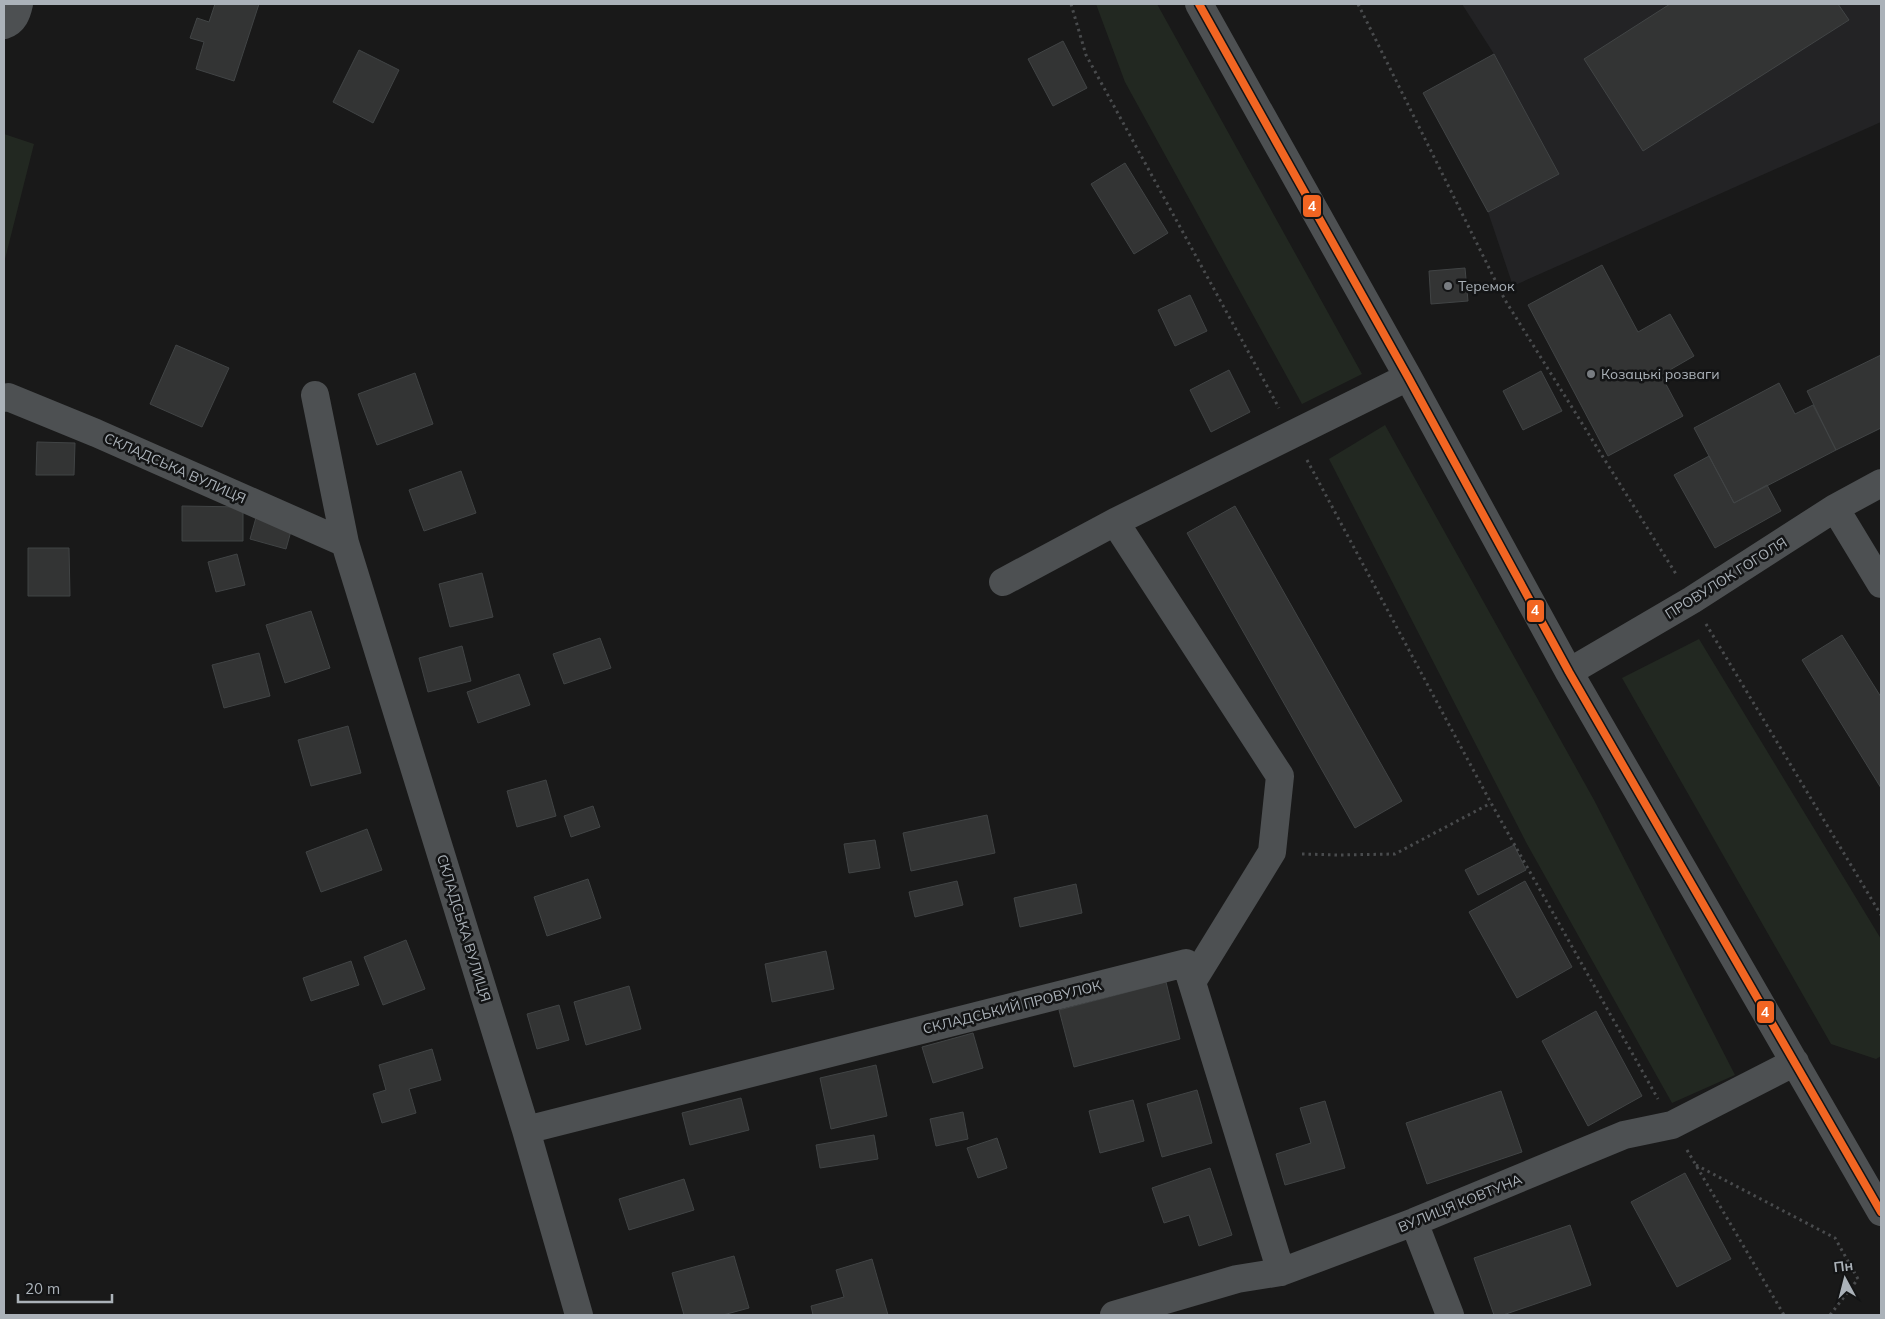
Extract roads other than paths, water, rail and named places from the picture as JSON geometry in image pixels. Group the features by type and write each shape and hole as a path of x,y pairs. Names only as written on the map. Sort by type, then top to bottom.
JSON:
{"street":[{"path":"4,26 14,18 20,4"},
{"path":"1199,4 1408,378 1569,672 1881,1212"},
{"path":"1004,582 1115,522 1408,378"},
{"name":"СКЛАДСЬКА ВУЛИЦЯ","path":"315,395 345,543 526,1130 579,1315"},
{"name":"СКЛАДСЬКА ВУЛИЦЯ","path":"4,398 8,397 96,433 345,543"},
{"name":"ПРОВУЛОК ГОГОЛЯ","path":"1569,672 1692,600 1835,508 1881,482"},
{"path":"1835,508 1881,584"},
{"path":"1115,522 1280,776 1272,852 1192,982"},
{"name":"СКЛАДСЬКИЙ ПРОВУЛОК","path":"526,1130 1186,963 1281,1272"},
{"name":"ВУЛИЦЯ КОВТУНА","path":"1114,1315 1237,1279 1281,1272 1414,1222 1624,1135 1672,1125 1795,1062"},
{"path":"1414,1222 1450,1315"}],"place":[{"name":"Теремок","path":"1448,286"},
{"name":"Козацькі розваги","path":"1591,374"}]}
